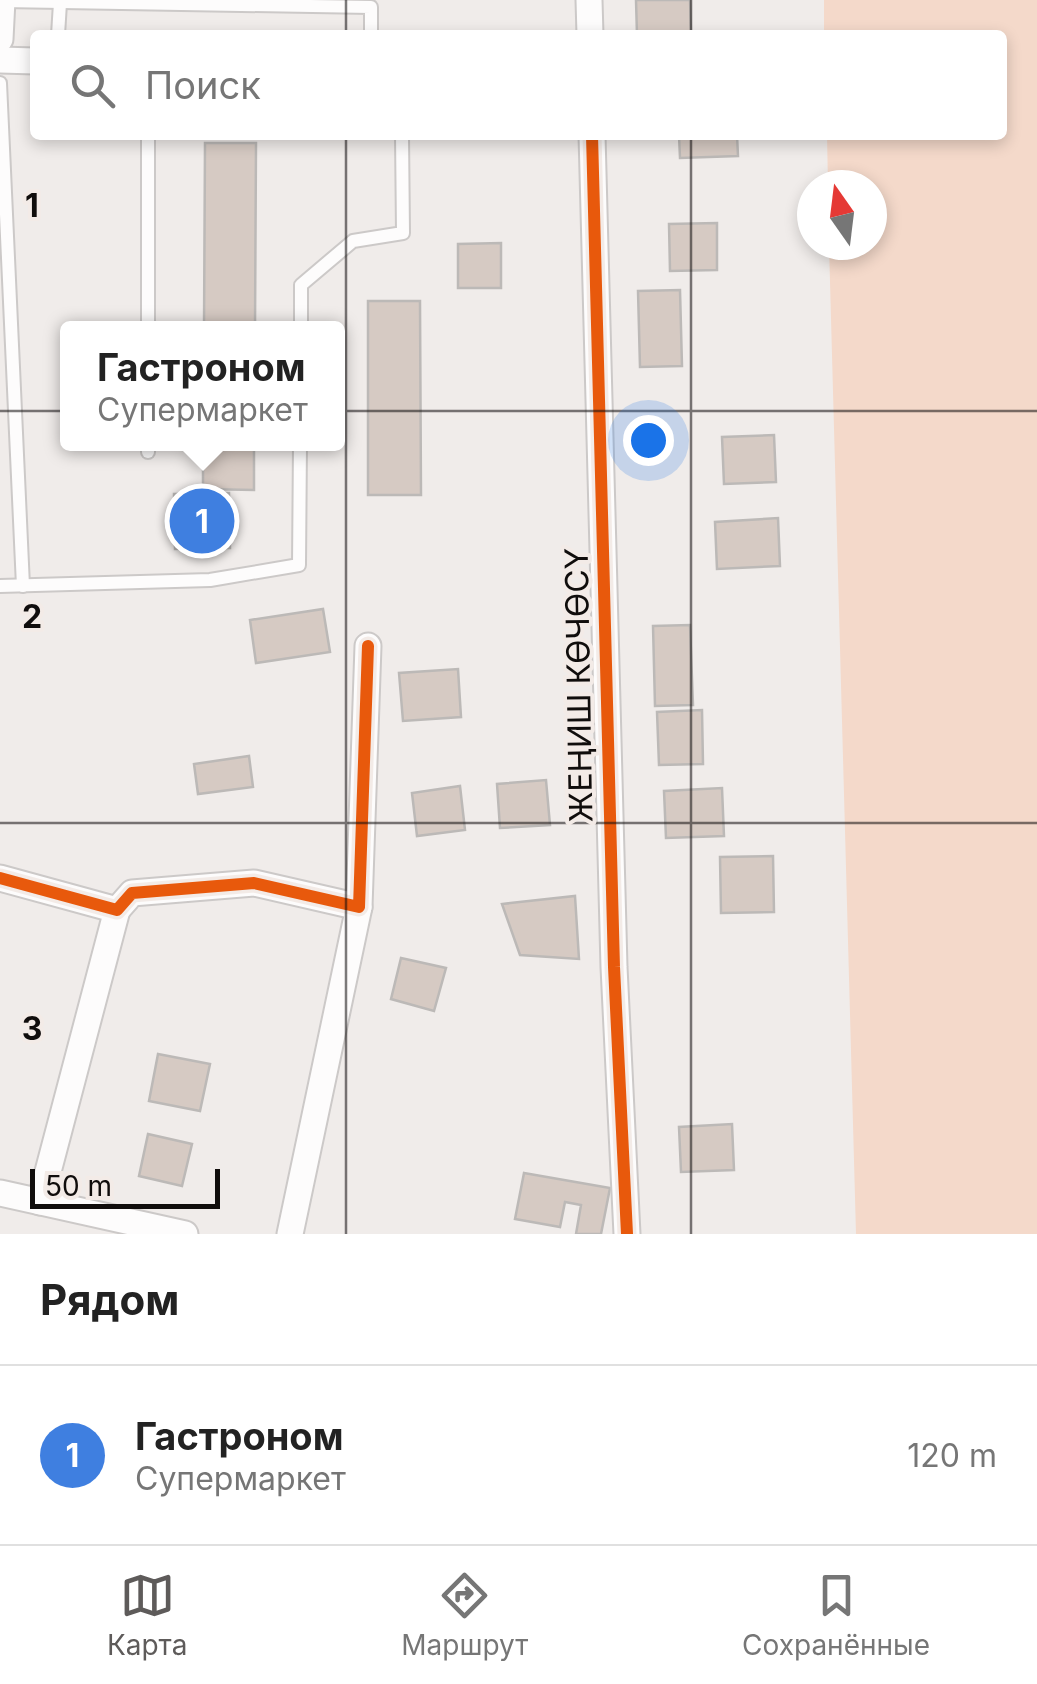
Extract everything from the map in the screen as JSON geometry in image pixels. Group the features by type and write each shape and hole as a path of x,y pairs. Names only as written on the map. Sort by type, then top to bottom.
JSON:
{"street":[{"path":"589,0 590,30"},
{"path":"0,39 2,1"},
{"path":"0,60 30,60"},
{"name":"ЖЕҢИШ КӨЧӨСҮ","path":"592,140 614,967 627,1234"},
{"path":"290,1234 359,907 368,646"},
{"path":"0,878 117,910"},
{"path":"40,1202 117,910 132,893 254,884 359,907"},
{"path":"0,1193 185,1234"}],"lane":[{"path":"2,1 371,7 371,30"},
{"path":"58,30 60,3"},
{"path":"0,83 23,586"},
{"path":"148,140 148,321"},
{"path":"301,321 301,285 353,241 402,233 402,140"},
{"path":"0,586 210,580 298,565 300,451"}],"shaded area":[{"path":"824,0 1037,0 1037,1234 856,1234 829,260 887,260 887,170 828,170 827,140 1007,140 1007,30 824,30"}],"building":[{"path":"636,0 690,0 691,30 637,30"},
{"path":"679,140 737,140 738,156 680,158"},
{"path":"205,143 256,143 255,321 204,321"},
{"path":"717,223 717,270 670,271 669,224"},
{"path":"501,243 501,288 458,288 458,244"},
{"path":"680,290 682,366 640,367 638,291"},
{"path":"368,301 420,301 421,495 368,495"},
{"path":"774,435 776,482 724,484 722,437"},
{"path":"203,451 254,451 254,490 203,489"},
{"path":"229,493 230,548 175,549 174,494"},
{"path":"778,518 780,566 717,569 715,522"},
{"path":"323,609 330,652 256,663 250,620"},
{"path":"690,625 693,705 655,706 653,626"},
{"path":"458,669 461,717 403,721 399,673"},
{"path":"702,710 703,764 659,765 657,712"},
{"path":"249,756 253,787 198,794 194,764"},
{"path":"546,780 550,825 500,828 497,784"},
{"path":"460,786 465,830 417,836 412,793"},
{"path":"722,788 724,836 666,838 664,791"},
{"path":"773,856 774,912 721,913 720,857"},
{"path":"575,896 579,959 520,955 502,904"},
{"path":"401,958 446,968 434,1011 391,999"},
{"path":"158,1054 210,1064 200,1111 149,1101"},
{"path":"732,1124 734,1170 681,1172 679,1127"},
{"path":"148,1134 192,1144 182,1186 139,1176"},
{"path":"524,1173 610,1188 601,1234 576,1234 581,1205 565,1202 560,1227 515,1219"}],"cycle path":[{"path":"592,140 614,967 627,1234"},
{"path":"0,878 117,910 132,893 254,883 359,907 368,646"}],"place":[{"name":"Гастроном","path":"202,521"}]}
